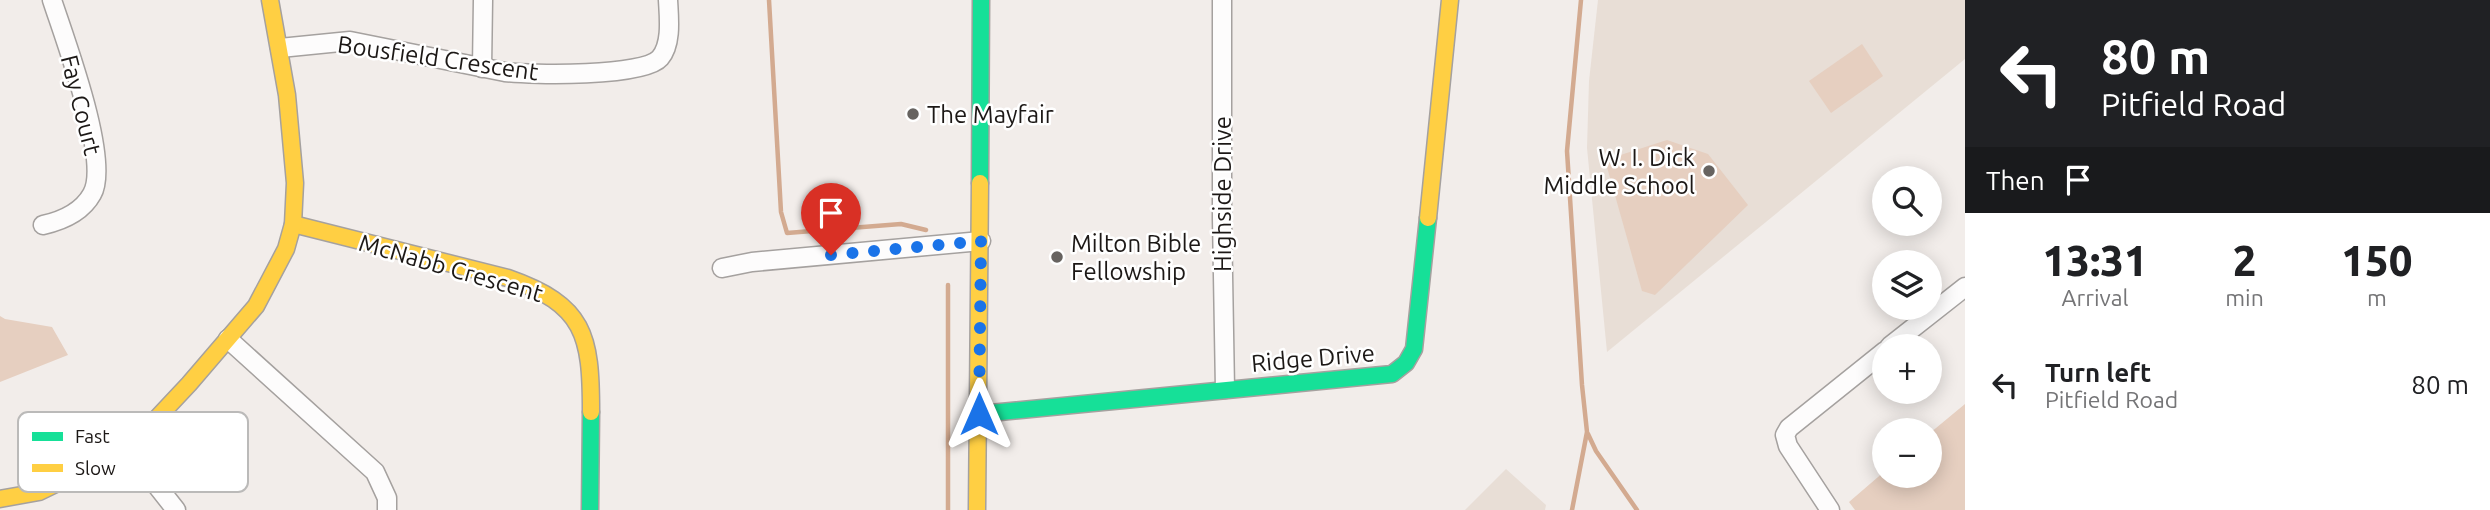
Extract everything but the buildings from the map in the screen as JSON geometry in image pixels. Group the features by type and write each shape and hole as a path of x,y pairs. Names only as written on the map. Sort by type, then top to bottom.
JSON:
{"street":[{"name":"Fay Court","path":"43,225 59,222 77,210 92,195 97,173 90,125 52,0"},
{"path":"162,412 256,306 286,249 293,224 295,183 292,134 270,0"},
{"path":"482,68 483,0"},
{"name":"Bousfield Crescent","path":"280,48 350,41 527,75 644,68 653,64 665,50 669,24 668,0"},
{"path":"977,510 981,0"},
{"name":"Highside Drive","path":"1222,0 1222,218 1226,389"},
{"name":"Ridge Drive","path":"979,414 1392,374 1411,359 1450,0"},
{"name":"McNabb Crescent","path":"293,224 508,278 538,288 562,303 582,330 589,349 590,510"},
{"path":"722,268 752,262 981,241"},
{"path":"1905,334 1965,287"},
{"path":"228,340 375,472 387,498 387,510"},
{"path":"1830,510 1788,446 1785,435 1789,428 1872,361"},
{"path":"0,499 39,492"},
{"path":"162,492 176,510"}],"shaded area":[{"name":"W. I. Dick Middle School","path":"1598,0 1965,0 1965,59 1607,352 1587,148 1589,81"},
{"path":"1862,44 1883,76 1831,113 1809,81"},
{"path":"1667,140 1708,154 1748,205 1655,295 1642,291 1605,160"},
{"path":"0,316 52,327 68,355 0,382"},
{"path":"1965,404 1965,510 1855,510 1849,502 1872,482 1872,488 1942,488 1942,423"},
{"path":"1506,469 1546,505 1545,510 1465,510"}],"waterway":[{"path":"769,0 781,212 787,233 901,224 926,230"},
{"path":"1572,510 1587,432 1567,151 1581,0"},
{"path":"948,285 948,510"},
{"path":"1588,434 1596,451 1637,510"}],"traffic: fast":[{"path":"980,183 981,0"},
{"path":"980,414 1392,374 1406,363 1414,349 1428,218"},
{"path":"590,510 591,412"}],"traffic: slow":[{"path":"163,412 256,306 286,249 293,224 295,183 287,95 270,0"},
{"path":"1428,218 1450,0"},
{"path":"977,510 980,183"},
{"path":"293,224 508,278 553,299 568,312 585,343 589,362 591,412"},
{"path":"0,499 39,492"}],"place":[{"name":"The Mayfair","path":"913,114"},
{"name":"W. I. Dick Middle School","path":"1709,171"},
{"name":"Milton Bible Fellowship","path":"1057,257"}],"route":[{"path":"831,255 981,241 979,414"}]}
